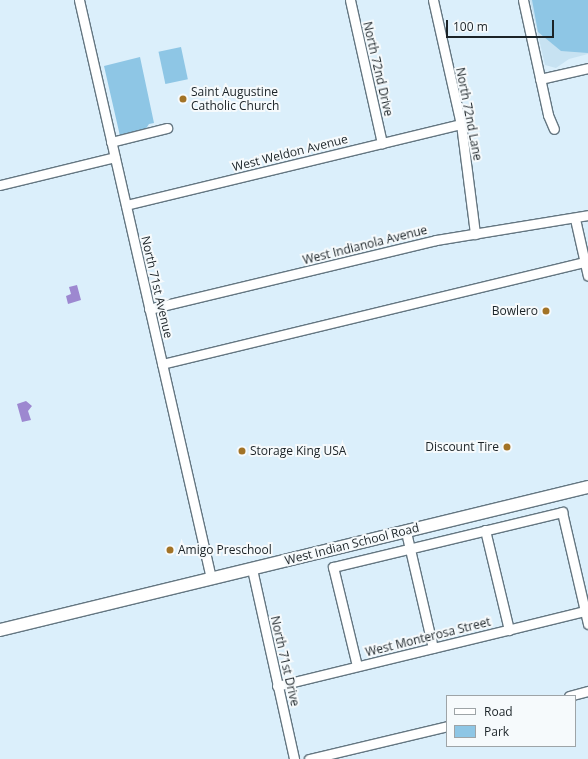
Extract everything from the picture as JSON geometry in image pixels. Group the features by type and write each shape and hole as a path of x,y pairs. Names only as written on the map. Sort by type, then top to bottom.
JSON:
{"main road":[{"name":"West Indian School Road","path":"0,630 588,487"}],"street":[{"name":"North 71st Avenue","path":"79,0 211,578"},
{"name":"North 72nd Drive","path":"350,0 382,143"},
{"name":"North 72nd Lane","path":"433,0 461,124 475,234"},
{"path":"523,0 548,115 554,129"},
{"path":"540,79 588,68"},
{"name":"West Weldon Avenue","path":"126,205 461,124"},
{"path":"111,142 167,128"},
{"path":"0,185 115,157"},
{"name":"West Indianola Avenue","path":"149,309 436,240 588,216"},
{"path":"575,219 588,273"},
{"path":"162,364 586,261"},
{"path":"357,666 333,566 562,512 588,624"},
{"path":"485,530 509,630"},
{"path":"406,532 433,648"},
{"name":"North 71st Drive","path":"252,569 294,759"},
{"name":"West Monterosa Street","path":"278,686 585,611"},
{"path":"573,695 588,691"},
{"path":"309,759 446,726"}],"shaded area":[{"path":"530,0 588,0 588,54 569,59 556,68 545,65"},
{"path":"77,285 81,300 68,304 66,296 71,294 69,287"},
{"path":"26,401 32,406 28,411 31,420 22,422 17,404"}],"green space":[{"path":"532,0 588,0 588,53 561,51 538,32"},
{"path":"181,47 188,79 165,84 159,52"},
{"path":"140,57 154,123 149,124 145,130 120,136 104,66"}],"place":[{"name":"Saint Augustine Catholic Church","path":"183,99"},
{"name":"Bowlero","path":"546,311"},
{"name":"Discount Tire","path":"507,447"},
{"name":"Storage King USA","path":"242,451"},
{"name":"Amigo Preschool","path":"170,550"}]}
